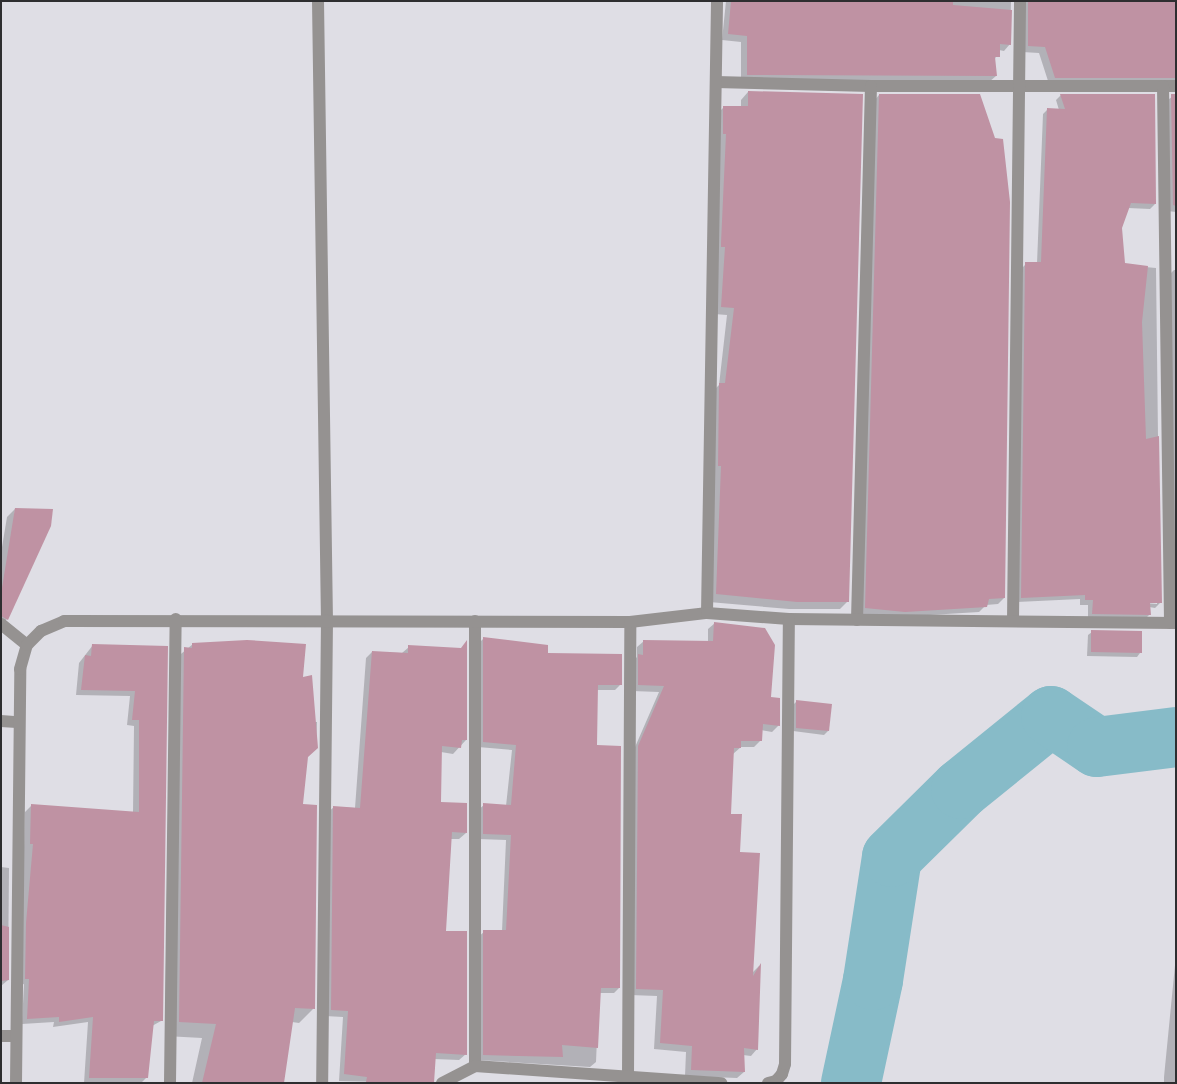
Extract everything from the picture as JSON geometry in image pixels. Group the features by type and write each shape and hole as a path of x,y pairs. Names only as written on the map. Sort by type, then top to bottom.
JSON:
{"street":[{"path":"318,1 327,620 322,1083"},
{"path":"707,612 717,1"},
{"path":"1013,621 1020,1"},
{"path":"16,1083 17,722 20,669 27,645 41,631 64,621 176,619 630,622 707,612 789,619 1173,623 1169,86 871,86 716,82"},
{"path":"857,620 871,86"},
{"path":"170,1083 176,619"},
{"path":"768,1083 776,1081 782,1074 786,1043 789,619"},
{"path":"475,621 475,1066"},
{"path":"628,1075 630,622"},
{"path":"1,624 27,645"},
{"path":"1,721 17,722"},
{"path":"1,1036 16,1036"},
{"path":"442,1083 475,1066 628,1075 721,1083"}],"building":[{"path":"731,1 953,1 953,5 1012,10 1011,45 1000,44 1000,57 995,57 997,76 747,75 747,36 728,34"},
{"path":"1028,1 1176,1 1176,78 1055,78 1045,47 1028,46"},
{"path":"748,91 863,94 849,602 797,602 716,594 721,466 718,466 719,383 725,383 734,308 721,307 725,247 721,247 726,134 723,134 723,106 748,106"},
{"path":"879,94 980,94 995,138 1003,139 1010,202 1005,598 989,599 987,607 905,612 865,608"},
{"path":"1060,94 1155,94 1156,204 1131,203 1122,228 1125,263 1148,266 1142,322 1146,439 1159,436 1162,603 1150,603 1151,615 1092,614 1093,600 1085,600 1085,595 1021,598 1025,262 1041,262 1047,108 1065,109"},
{"path":"1171,94 1176,94 1176,206 1173,205"},
{"path":"15,508 53,509 51,526 8,620 1,616 1,594"},
{"path":"714,622 765,628 775,645 771,697 780,698 780,726 763,724 762,741 741,741 741,748 734,748 731,814 742,814 740,852 760,853 753,976 761,963 758,1050 744,1048 745,1072 691,1070 692,1046 660,1043 663,990 636,989 638,746 664,686 638,685 638,654 643,655 643,640 713,641"},
{"path":"1091,630 1142,631 1142,653 1091,652"},
{"path":"483,637 548,645 548,653 622,654 622,685 598,685 597,745 621,746 620,988 601,988 598,1048 562,1045 563,1057 483,1055 483,930 506,930 511,835 483,834 483,803 511,805 516,745 483,742"},
{"path":"247,640 306,644 303,677 312,675 318,748 308,757 303,804 317,805 315,1009 295,1008 284,1083 202,1083 216,1024 179,1022 184,647 192,648 192,643"},
{"path":"467,640 467,740 462,740 461,748 442,746 441,802 467,803 467,833 452,832 446,931 467,931 467,1055 436,1053 434,1083 366,1082 367,1077 344,1074 348,1011 331,1010 333,806 360,808 372,651 408,653 408,645 461,648"},
{"path":"92,644 168,646 163,1021 154,1021 148,1078 89,1078 93,1017 59,1022 59,1017 27,1019 29,979 25,979 26,923 33,844 30,844 31,804 139,812 139,720 132,720 135,691 81,690 85,655 91,656"},
{"path":"796,700 832,704 829,731 796,728"},
{"path":"1,925 9,927 9,980 1,981"}],"waterway":[{"path":"851,1083 873,980 892,857 961,789 1051,716 1097,747 1176,737"}]}
